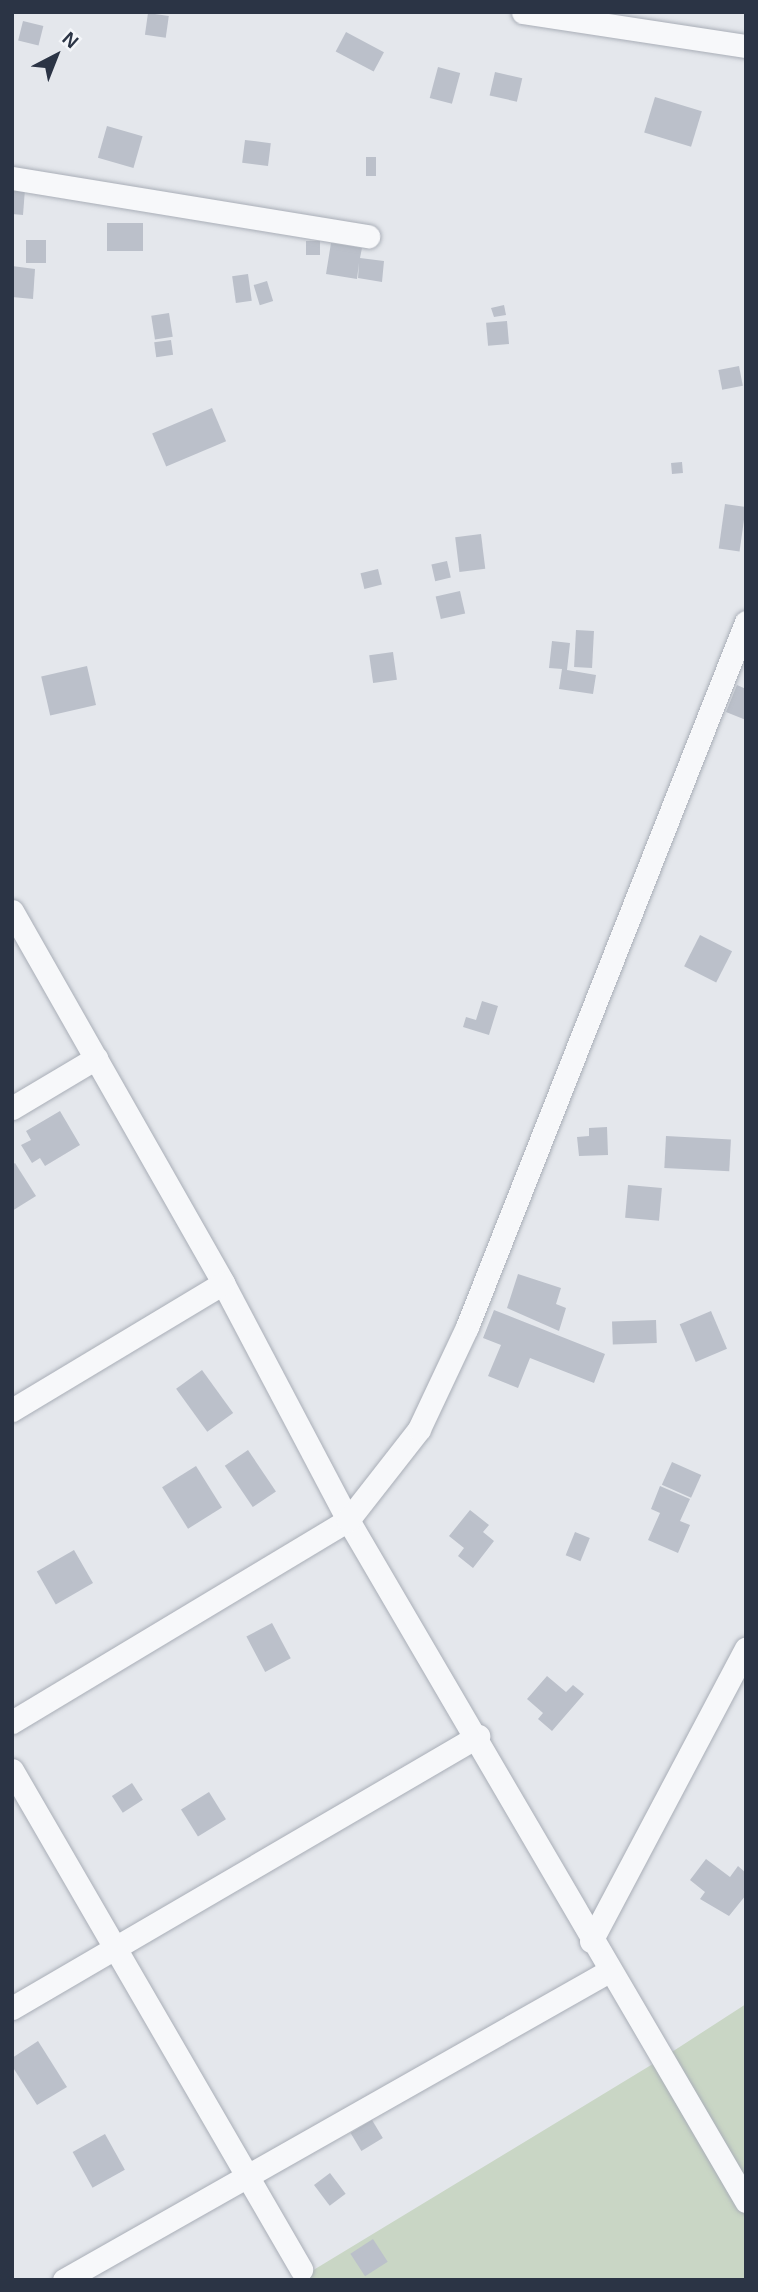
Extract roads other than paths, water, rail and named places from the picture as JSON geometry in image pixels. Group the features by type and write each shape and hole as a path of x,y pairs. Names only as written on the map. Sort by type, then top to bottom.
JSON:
{"street":[{"path":"523,12 746,46"},
{"path":"12,178 368,236"},
{"path":"12,1722 348,1520 419,1429 467,1327 746,622"},
{"path":"12,912 223,1283 348,1520 478,1736 591,1941 746,2201"},
{"path":"12,1108 96,1058"},
{"path":"12,1410 223,1283"},
{"path":"591,1941 746,1648"},
{"path":"12,2008 478,1736"},
{"path":"12,1770 301,2269"},
{"path":"64,2280 246,2173 609,1971"}]}
